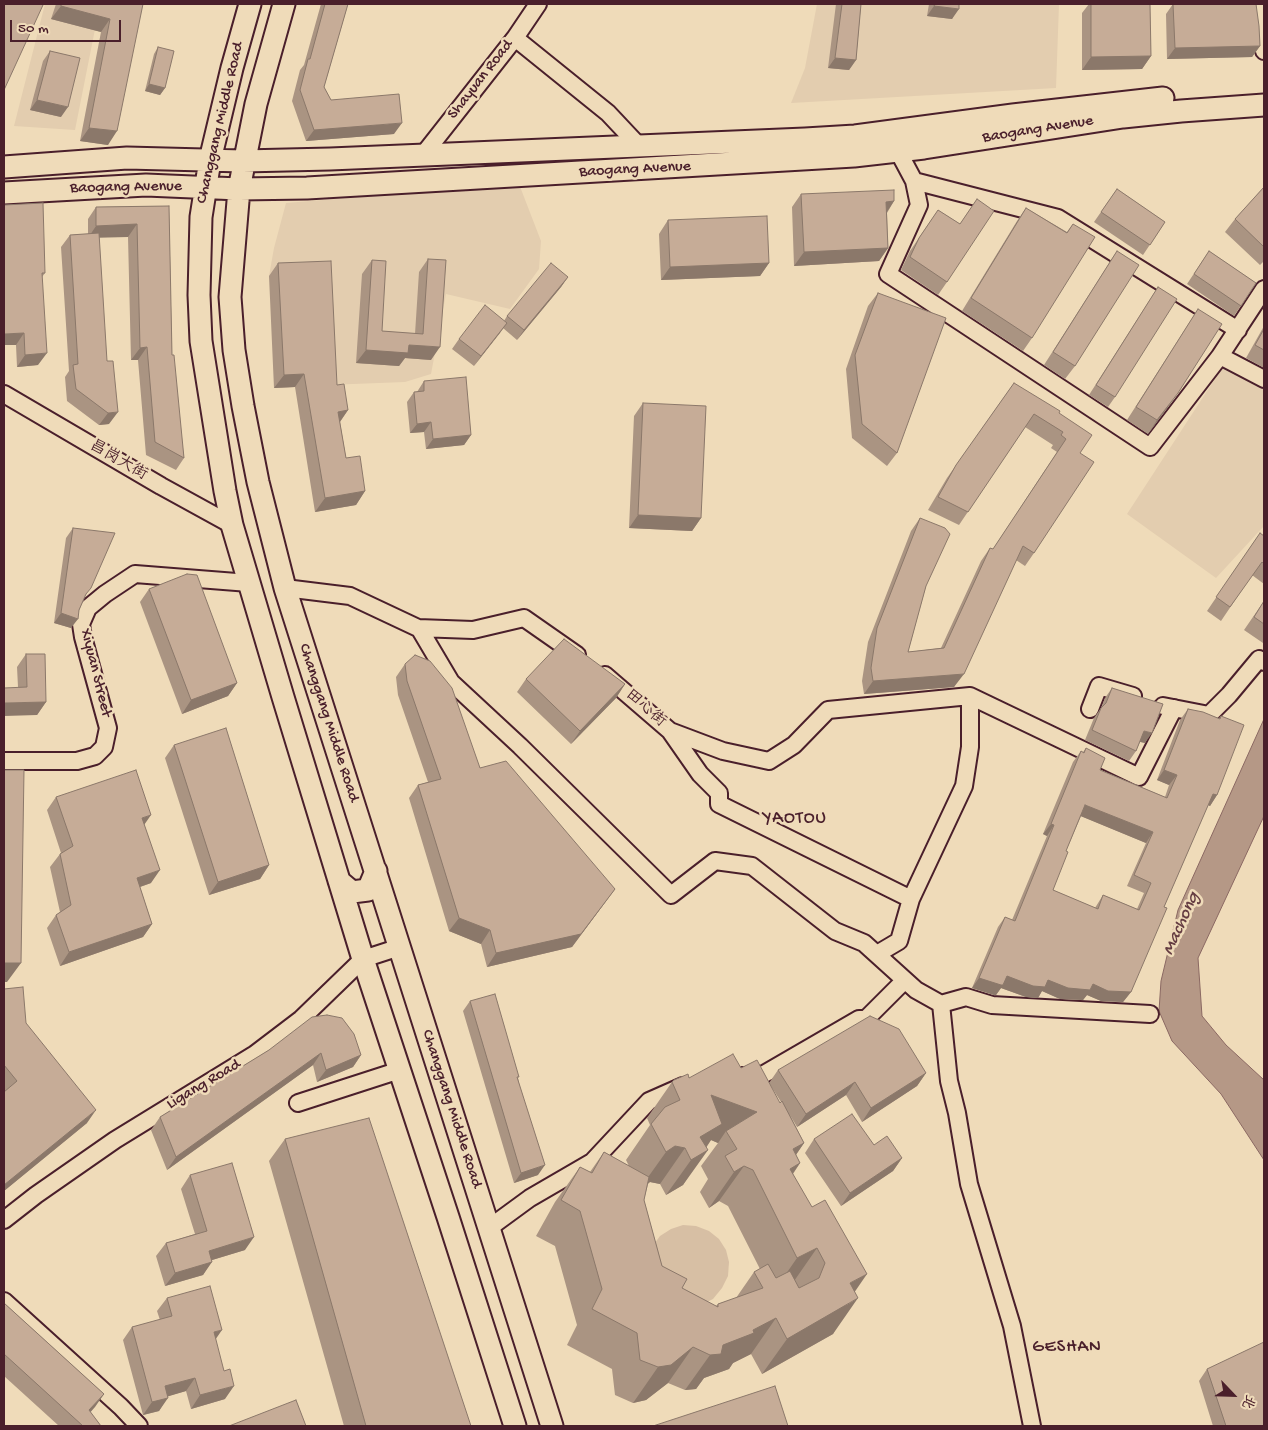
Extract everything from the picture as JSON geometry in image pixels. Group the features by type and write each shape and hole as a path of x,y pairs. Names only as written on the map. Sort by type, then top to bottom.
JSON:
{"main road":[{"name":"Changgang Middle Road","path":"250,4 232,68 210,160 201,217 199,251 198,295 201,341 223,482 232,526 363,959 515,1426"},
{"name":"Changgang Middle Road","path":"284,4 256,104 243,161 230,297 234,350 258,482 285,588 552,1426"},
{"name":"Baogang Avenue","path":"4,167 127,158 243,161 330,159 855,136 1091,105 1188,96 1264,92"},
{"name":"Baogang Avenue","path":"4,192 146,185 239,189 307,188 854,156 1123,117 1264,106"},
{"path":"339,881 352,892 368,890 376,871"}],"street":[{"name":"Shayuan Road","path":"423,155 515,38 538,4"},
{"path":"1257,4 1264,51"},
{"path":"515,38 608,113 639,146"},
{"path":"898,151 914,181 919,205 888,274 1150,447 1220,356 1264,290"},
{"path":"914,181 1058,218 1238,330"},
{"path":"1220,356 1264,380"},
{"name":"昌岗大街","path":"4,394 232,526"},
{"name":"Xiyuan Street","path":"4,761 77,761 95,756 104,746 108,728 81,624 88,608 105,594 135,574 249,583"},
{"name":"田心街","path":"285,588 350,596 419,628 473,630 524,618 608,678 670,731 723,751 769,761 794,745 828,710 970,696"},
{"path":"419,628 451,682 671,895 715,861 752,866 835,930 864,943 916,990 941,1004 966,997 992,1005 1150,1014"},
{"path":"1090,710 1099,686 1174,708 1210,715 1259,659 1264,662"},
{"path":"877,954 899,941 911,899 964,786 970,747 970,696 1139,777 1174,708"},
{"path":"670,731 700,774 719,793 719,804 911,899"},
{"name":"Ligang Road","path":"4,1220 43,1190 115,1140 255,1054 300,1019 363,959 400,947"},
{"path":"730,1075 759,1077 859,1019 866,1019 905,980"},
{"path":"941,1004 949,1081 958,1113 969,1184 1012,1326 1032,1426"},
{"path":"298,1103 400,1070"},
{"path":"490,1228 530,1198 592,1162 649,1101 702,1078"},
{"path":"4,1301 121,1407 139,1426"}],"shaded area":[{"path":"45,4 100,4 75,130 14,126"},
{"path":"817,4 1059,4 1056,88 791,103 805,68"},
{"path":"519,184 541,241 539,269 510,309 446,294 431,374 405,382 327,385 269,276 286,203"},
{"path":"1224,365 1264,389 1264,526 1216,578 1127,514"},
{"path":"683,1225 696,1226 709,1231 719,1239 726,1250 729,1262 728,1276 722,1288 713,1299 701,1305 673,1305 652,1247 660,1236 671,1229"}],"water":[{"name":"Machong","path":"1264,719 1264,816 1198,958 1202,1016 1226,1045 1264,1080 1264,1160 1221,1094 1172,1041 1159,1011 1161,981 1178,910"}],"building":[{"path":"4,4 43,5 4,90"},
{"path":"61,4 143,4 117,131 89,128 110,19 61,6"},
{"path":"325,4 348,4 324,87 331,100 399,94 402,123 314,130 300,90"},
{"path":"842,4 861,4 856,60 835,58"},
{"path":"935,4 959,4 959,9 934,6"},
{"path":"1091,4 1150,4 1151,56 1091,57"},
{"path":"1173,4 1256,4 1260,46 1175,48"},
{"path":"158,47 174,51 165,88 149,84"},
{"path":"50,51 80,58 68,107 37,100"},
{"path":"1264,187 1264,247 1235,219"},
{"path":"1117,189 1165,222 1150,245 1101,212"},
{"path":"894,190 894,201 886,202 888,248 804,252 801,194"},
{"path":"977,199 994,211 947,282 910,257 919,238 938,210 960,224"},
{"path":"43,203 45,273 42,273 47,353 25,355 24,333 4,334 4,205"},
{"path":"169,206 172,355 174,355 184,458 155,442 147,347 140,348 137,224 96,226 96,207"},
{"path":"1026,208 1067,233 1073,224 1095,237 1032,338 971,298"},
{"path":"767,216 769,263 670,267 668,220"},
{"path":"99,233 107,361 113,361 118,412 108,413 76,389 73,365 78,364 70,235"},
{"path":"1117,251 1139,265 1075,366 1053,352"},
{"path":"1209,251 1256,283 1241,306 1194,274"},
{"path":"428,259 446,260 440,347 409,345 408,353 366,350 372,260 386,261 382,331 423,334"},
{"path":"331,261 337,385 344,384 348,410 338,412 346,458 360,456 365,491 325,498 304,374 284,375 278,263"},
{"path":"551,263 568,277 524,330 507,316"},
{"path":"1158,287 1177,299 1115,397 1096,385"},
{"path":"878,293 946,318 897,453 862,424 855,355"},
{"path":"485,305 507,323 481,356 459,339"},
{"path":"1198,309 1222,324 1178,393 1157,420 1136,407"},
{"path":"1264,329 1264,350 1255,345"},
{"path":"466,377 471,435 433,439 431,422 417,424 414,392 424,391 424,381"},
{"path":"1014,383 1060,411 1059,413 1092,435 1080,453 1094,462 1034,553 1023,546 964,674 873,681 871,668 877,628 920,518 945,528 950,534 926,586 908,652 944,648 990,548 993,549 1066,439 1061,435 1063,432 1034,414 968,512 938,497 956,465"},
{"path":"643,403 706,406 701,518 638,515"},
{"path":"73,528 115,533 91,588 86,594 79,610 78,619 61,613"},
{"path":"1260,533 1264,536 1264,564 1262,562 1230,607 1216,597"},
{"path":"187,574 197,575 237,683 191,700 149,589"},
{"path":"1264,601 1264,624 1254,617"},
{"path":"564,639 625,684 580,731 526,679"},
{"path":"26,654 45,654 46,702 4,703 4,688 27,687"},
{"path":"415,655 430,661 452,688 480,768 506,761 615,889 581,934 496,953 490,930 459,918 418,785 441,779 407,681 405,664"},
{"path":"1112,688 1163,704 1152,733 1144,731 1136,751 1092,730"},
{"path":"1188,709 1203,712 1220,719 1221,716 1244,725 1217,795 1213,794 1164,907 1167,908 1131,992 1108,991 1093,984 1090,990 1068,988 1048,980 1045,987 1033,986 1007,976 1003,985 1001,985 979,978 1005,917 1015,921 1054,825 1051,824 1081,751 1084,753 1086,748 1105,758 1100,770 1167,798 1177,775 1164,770","holes":["1085,805 1153,832 1134,875 1151,883 1139,910 1103,895 1098,909 1053,890 1068,852 1066,851"]},
{"path":"226,728 269,865 218,882 174,745"},
{"path":"4,770 24,770 21,963 4,963"},
{"path":"136,770 151,815 142,818 160,870 137,878 152,924 69,952 56,915 71,905 60,854 73,846 56,797"},
{"path":"23,987 26,1023 96,1110 4,1185 4,1092 17,1081 4,1065 4,989"},
{"path":"495,994 519,1077 517,1077 545,1165 521,1173 470,1001"},
{"path":"327,1015 342,1018 354,1034 361,1055 326,1070 321,1053 176,1157 160,1117 269,1050 312,1017"},
{"path":"870,1016 899,1029 926,1073 871,1108 855,1082 806,1114 778,1070"},
{"path":"733,1054 741,1068 757,1060 780,1103 782,1101 804,1143 793,1149 800,1163 790,1169 812,1207 825,1200 867,1274 850,1283 858,1298 787,1339 776,1318 753,1330 754,1333 723,1345 721,1354 710,1355 693,1347 671,1365 658,1367 640,1360 637,1333 592,1309 602,1289 580,1211 561,1200 580,1167 592,1173 604,1152 649,1177 644,1200 662,1266 687,1279 682,1288 718,1307 718,1304 763,1288 754,1272 768,1264 776,1278 790,1271 799,1288 819,1278 825,1263 817,1248 797,1258 753,1170 744,1166 734,1172 725,1156 737,1149 726,1131 757,1112 711,1095 722,1124 700,1137 708,1150 691,1160 685,1148 675,1146 666,1152 651,1124 665,1107 680,1100 672,1082 674,1080 688,1074 689,1078"},
{"path":"852,1114 874,1145 887,1136 902,1158 850,1193 814,1139"},
{"path":"369,1118 471,1426 366,1426 285,1139"},
{"path":"232,1163 254,1237 209,1251 212,1262 175,1273 166,1243 207,1231 190,1175"},
{"path":"210,1286 222,1330 214,1332 224,1371 230,1369 234,1386 200,1395 195,1378 165,1386 168,1398 152,1402 132,1327 172,1316 167,1298"},
{"path":"4,1303 104,1394 89,1410 101,1426 83,1426 4,1354"},
{"path":"1264,1342 1264,1426 1226,1426 1207,1369"},
{"path":"775,1386 788,1426 653,1426"},
{"path":"296,1400 306,1426 229,1426"}],"district":[{"name":"YAOTOU","path":"795,819"},
{"name":"GESHAN","path":"1067,1348"}]}
